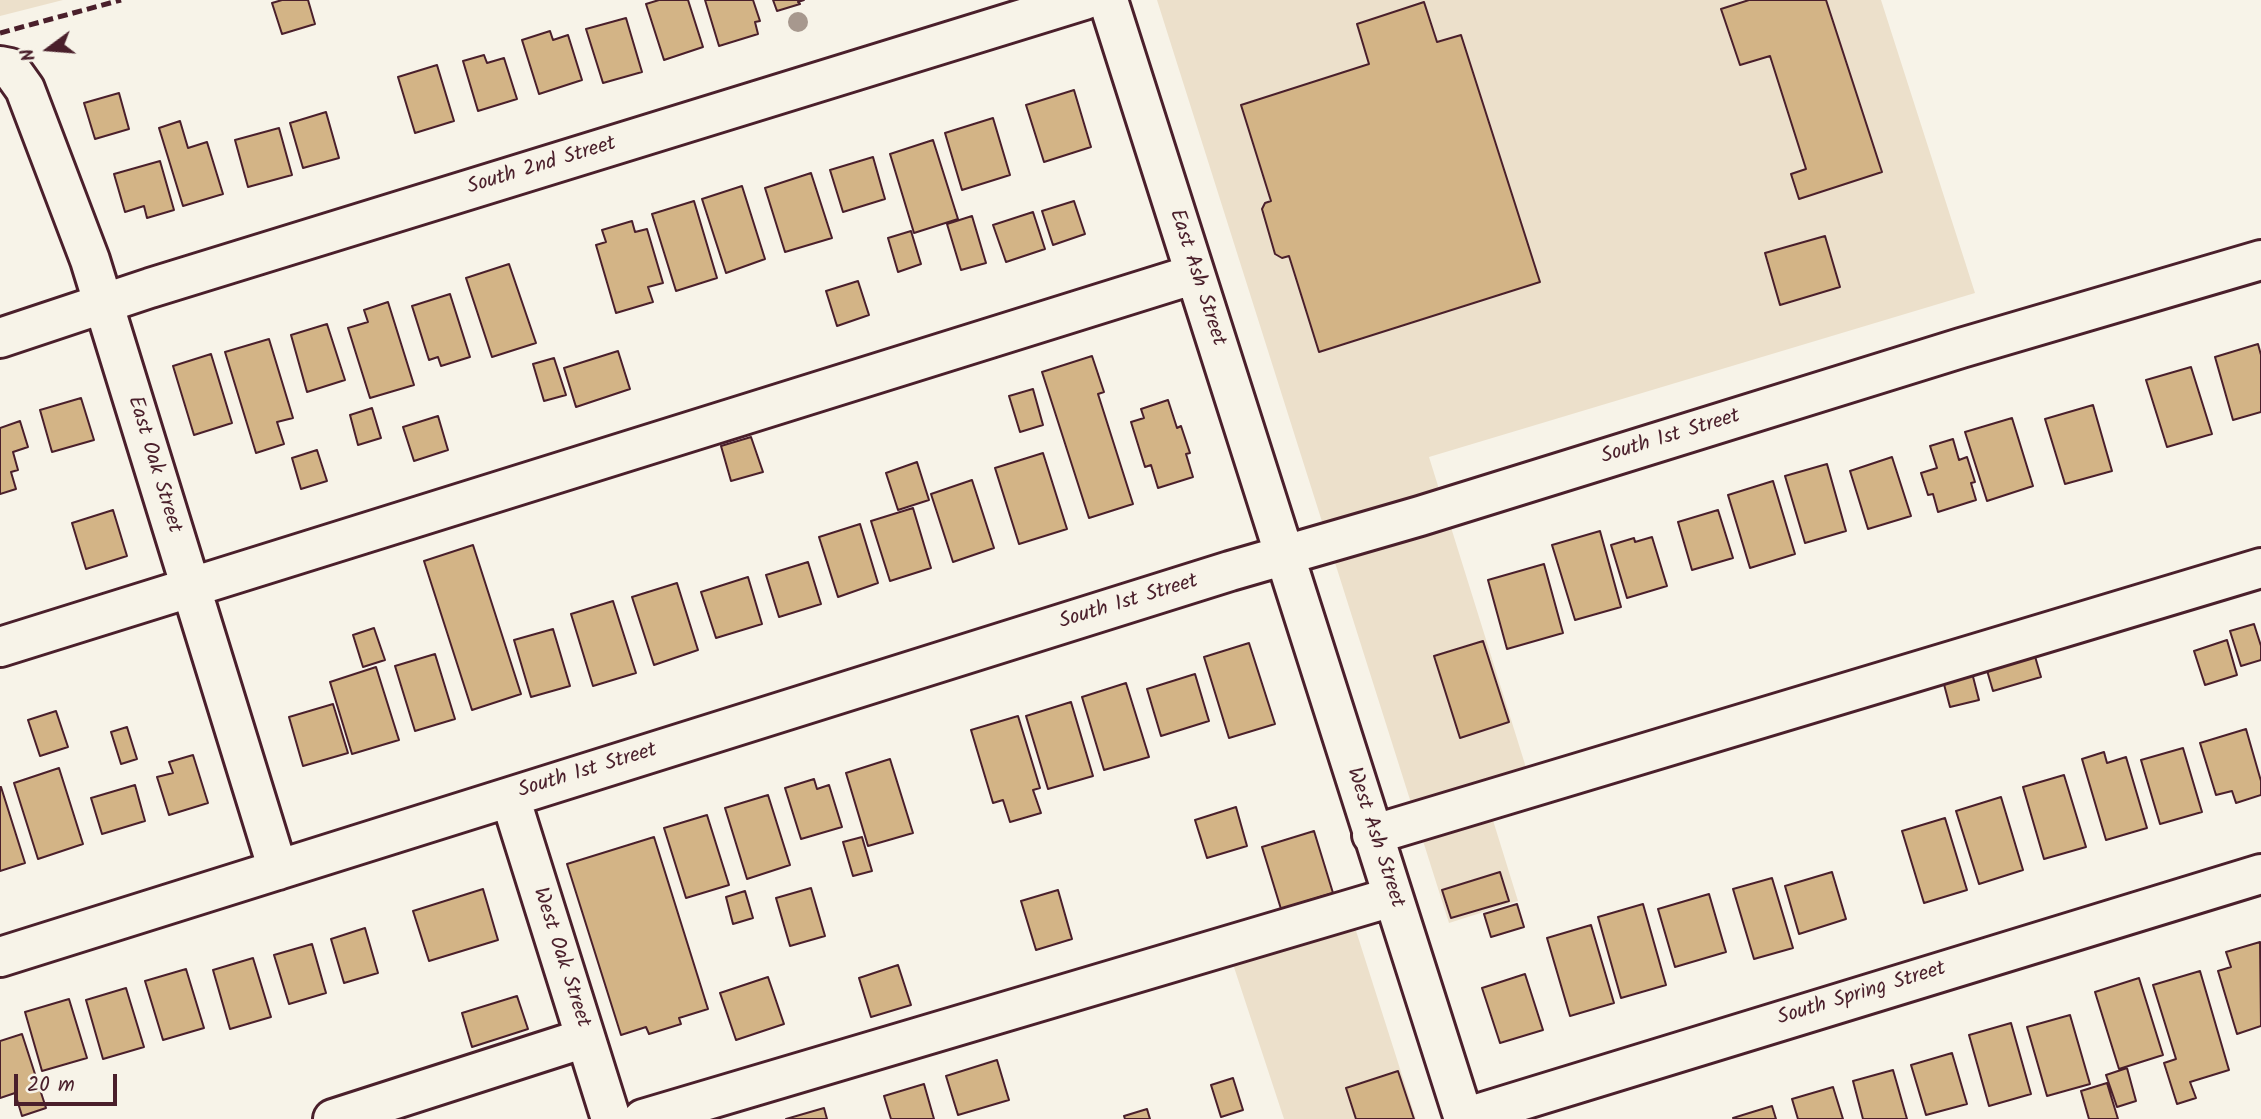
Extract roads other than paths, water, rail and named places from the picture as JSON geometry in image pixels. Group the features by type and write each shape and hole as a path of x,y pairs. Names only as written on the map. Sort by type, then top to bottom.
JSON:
{"street":[{"name":"South 2nd Street","path":"0,338 150,288 1084,0"},
{"name":"East Ash Street","path":"1108,0 1285,556"},
{"name":"East Oak Street","path":"5,67 25,89 104,304 278,870"},
{"name":"South 1st Street","path":"0,957 1285,556 1961,348 2261,260"},
{"path":"0,647 1195,274"},
{"name":"West Ash Street","path":"1285,556 1464,1118"},
{"path":"1372,835 2261,568"},
{"name":"West Oak Street","path":"510,797 611,1119"},
{"name":"South Spring Street","path":"1464,1118 2261,874"},
{"path":"643,1119 1392,897"},
{"path":"333,1119 585,1038"}],"railway":[{"path":"0,33 121,0"}]}
